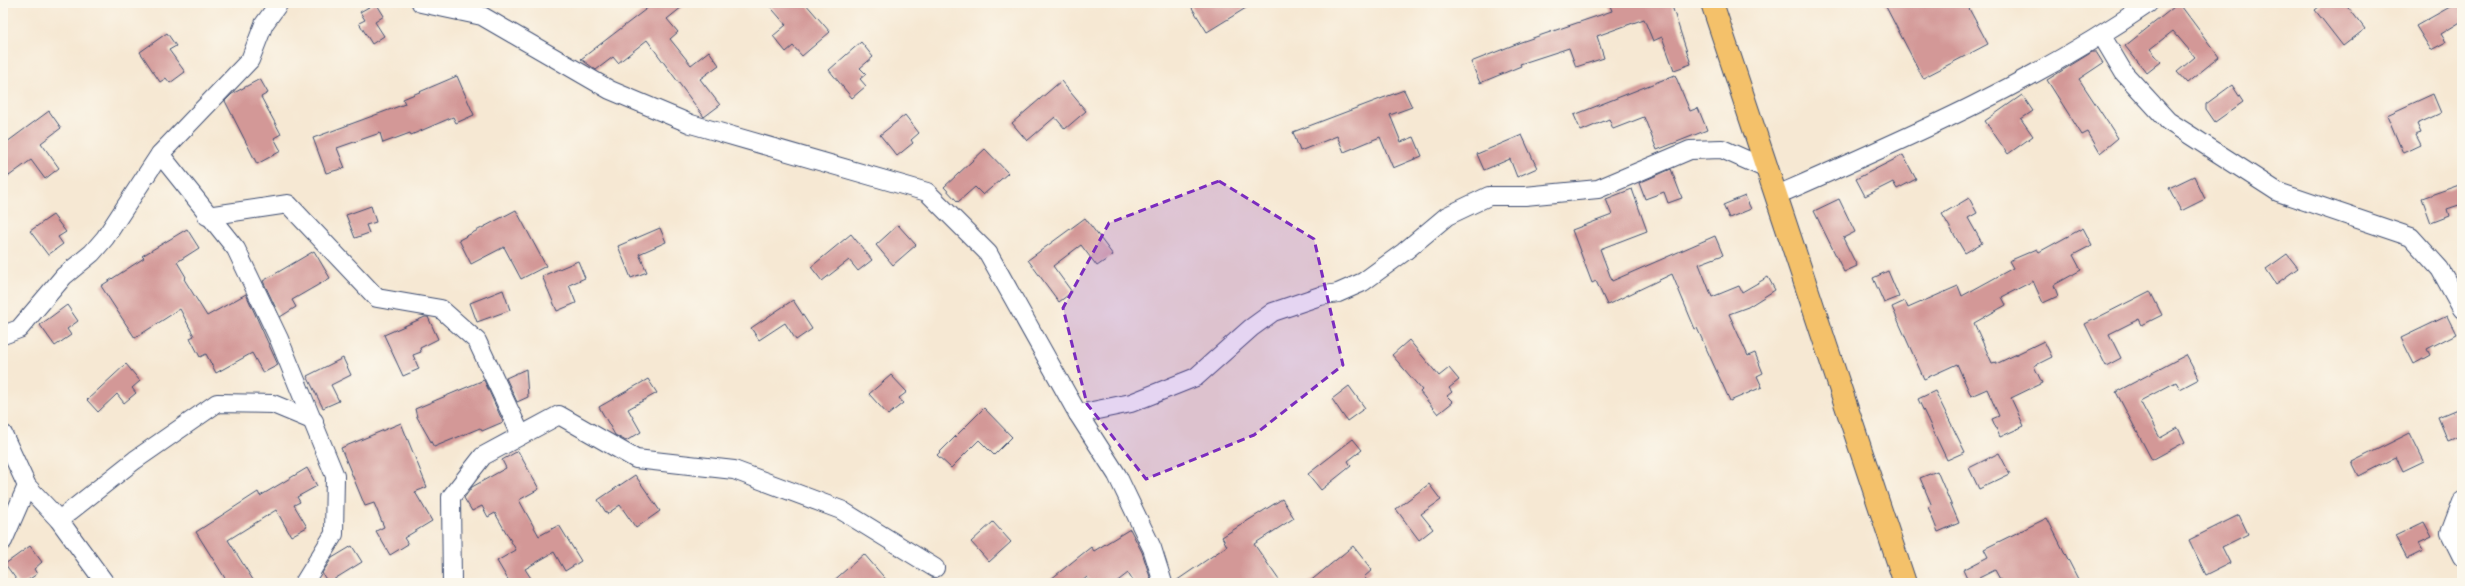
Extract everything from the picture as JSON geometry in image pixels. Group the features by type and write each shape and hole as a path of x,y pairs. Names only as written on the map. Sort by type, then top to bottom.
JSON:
{"main road":[{"path":"1712,3 1905,583"}],"street":[{"path":"3,334 19,329 64,276 92,253 105,238 160,154 250,60 264,24 279,3"},
{"path":"421,3 482,16 610,90 691,124 927,192 988,253 1078,414 1117,475 1152,548 1163,583"},
{"path":"1775,196 1933,127 2004,91 2102,36 2149,3"},
{"path":"2102,36 2124,74 2168,121 2278,192 2411,237 2440,269 2462,309"},
{"path":"1078,414 1131,403 1196,377 1251,328 1273,312 1320,296 1338,293 1363,282 1404,252 1447,216 1488,196 1525,196 1598,188 1690,150 1722,149 1767,169"},
{"path":"160,154 207,216 236,249 279,339 314,421 335,476 334,534 304,583"},
{"path":"207,216 288,204 377,298 441,309 477,341 521,435"},
{"path":"59,520 135,460 217,403 274,404 314,421"},
{"path":"452,583 450,497 483,456 559,415 636,459 734,470 841,510 935,568"},
{"path":"3,434 27,486 59,520 105,583"},
{"path":"3,541 27,486"},
{"path":"2462,501 2450,533 2462,557"}],"highlighted area":[{"path":"1219,181 1314,239 1343,365 1254,435 1146,479 1087,404 1063,308 1109,223"}],"building":[{"path":"376,3 384,16 375,22 384,36 372,44 359,23 365,20 360,12"},
{"path":"654,3 687,3 667,19 678,32 670,39 691,65 709,51 719,65 700,79 720,105 704,117 647,40 618,63 613,57 596,70 581,59"},
{"path":"767,3 805,3 830,32 802,56 793,46 786,52 773,36 786,25"},
{"path":"1189,3 1254,3 1207,32"},
{"path":"1609,3 1671,3 1691,64 1674,70 1662,37 1653,41 1644,19 1597,36 1604,58 1576,67 1569,48 1520,64 1521,66 1480,83 1471,62 1521,42 1612,11"},
{"path":"1884,3 1966,3 1988,44 1923,78"},
{"path":"2179,3 2219,57 2187,83 2177,72 2195,57 2173,31 2150,49 2161,62 2147,73 2125,46"},
{"path":"2324,3 2345,3 2365,29 2343,46 2315,10"},
{"path":"2457,3 2462,3 2462,21 2441,34 2446,42 2431,50 2416,26"},
{"path":"167,33 176,46 169,50 185,72 170,83 166,78 160,82 140,52"},
{"path":"861,42 873,57 860,68 866,74 860,79 866,86 852,98 829,70"},
{"path":"2092,52 2096,52 2103,63 2079,79 2118,138 2100,153 2088,132 2082,135 2047,80"},
{"path":"1675,75 1690,111 1698,108 1707,130 1657,150 1644,117 1613,129 1609,119 1581,131 1574,115"},
{"path":"457,76 474,115 456,123 453,117 411,135 410,133 383,143 380,133 337,148 345,168 326,173 313,138 405,104 403,99"},
{"path":"260,79 268,93 261,97 281,134 274,138 281,151 257,164 225,101 232,94"},
{"path":"1061,81 1086,111 1065,129 1055,117 1027,141 1012,123"},
{"path":"2232,85 2243,102 2215,122 2206,109 2206,104"},
{"path":"1404,90 1412,107 1390,115 1401,142 1414,137 1422,156 1393,168 1380,137 1344,152 1337,136 1300,151 1293,132"},
{"path":"2433,94 2441,113 2417,124 2421,133 2415,135 2420,145 2403,153 2387,115"},
{"path":"2022,95 2033,111 2021,119 2033,136 2008,154 1985,121"},
{"path":"49,111 61,128 41,143 59,168 45,179 31,160 9,176 3,168 3,145"},
{"path":"905,115 919,133 911,140 913,143 897,156 880,135"},
{"path":"1522,135 1537,168 1517,177 1510,159 1484,170 1477,154"},
{"path":"985,149 1008,173 983,195 975,187 958,202 944,187"},
{"path":"1903,155 1916,179 1897,189 1893,182 1865,196 1856,179"},
{"path":"1671,169 1682,198 1668,203 1664,192 1645,199 1639,183"},
{"path":"2194,176 2205,199 2181,211 2169,188"},
{"path":"2462,184 2462,204 2447,209 2449,216 2431,223 2422,198"},
{"path":"1632,189 1647,231 1600,249 1612,281 1715,236 1723,255 1699,264 1712,297 1739,286 1742,292 1768,277 1775,290 1748,307 1729,314 1748,356 1755,353 1763,373 1757,376 1762,387 1730,401 1697,328 1695,329 1672,274 1607,305 1596,281 1592,283 1572,230 1612,215 1606,199"},
{"path":"1745,196 1751,209 1729,218 1723,205"},
{"path":"1969,198 1977,213 1968,218 1982,243 1965,253 1942,214"},
{"path":"1839,199 1855,232 1843,238 1857,266 1844,272 1814,211"},
{"path":"371,206 376,222 366,225 369,233 355,238 346,215"},
{"path":"516,210 546,266 521,279 504,247 471,264 459,240"},
{"path":"53,215 66,232 58,237 63,244 48,255 30,231"},
{"path":"1085,218 1113,255 1097,266 1081,245 1053,266 1072,292 1059,302 1028,260"},
{"path":"898,225 916,245 893,265 876,245"},
{"path":"660,228 666,242 639,254 647,272 631,278 618,246"},
{"path":"2083,228 2092,245 2073,255 2081,270 2054,285 2058,296 2043,303 2033,281 2002,297 2006,305 1974,323 1992,363 1996,362 1996,364 2044,341 2052,357 2034,366 2042,383 2011,398 2024,426 2000,437 1992,419 1999,416 1987,389 1971,396 1957,364 1924,379 1892,307 1905,301 1908,308 1958,286 1962,296 2013,268 2009,261 2037,249 2039,252"},
{"path":"187,229 199,248 177,262 186,277 184,279 207,316 246,294 278,365 263,373 252,353 216,373 206,354 200,357 190,338 194,336 180,309 135,338 101,286 144,258 142,256"},
{"path":"851,234 872,260 858,271 849,260 822,281 811,267"},
{"path":"314,251 330,278 292,300 296,307 280,317 263,281"},
{"path":"2287,254 2298,268 2276,284 2266,269"},
{"path":"578,261 585,278 569,285 576,303 557,311 542,276"},
{"path":"1888,271 1899,297 1884,303 1873,278"},
{"path":"503,290 510,310 477,322 470,303"},
{"path":"2150,291 2162,315 2142,325 2139,319 2109,334 2121,358 2106,366 2085,324"},
{"path":"793,300 812,329 796,340 785,323 759,340 751,328"},
{"path":"67,305 78,321 67,329 71,335 55,346 40,325"},
{"path":"2447,316 2456,334 2427,349 2430,355 2414,364 2401,338"},
{"path":"428,317 438,339 420,348 421,352 413,355 419,369 403,376 384,335"},
{"path":"1409,340 1439,376 1449,368 1459,380 1449,388 1452,392 1447,396 1453,402 1438,414 1420,392 1422,390 1392,355"},
{"path":"2186,355 2199,379 2180,389 2176,382 2140,401 2160,438 2178,428 2185,442 2152,460 2116,392"},
{"path":"343,358 351,375 331,385 339,401 323,408 307,376"},
{"path":"126,364 140,381 132,388 136,393 124,403 117,394 98,412 87,400"},
{"path":"526,369 528,397 517,402 506,378"},
{"path":"891,375 907,392 899,398 903,403 888,415 869,394"},
{"path":"648,379 657,393 628,409 641,432 626,441 615,435 599,407"},
{"path":"484,380 503,422 482,431 480,428 434,447 417,417 415,409"},
{"path":"1349,386 1365,408 1347,421 1332,399"},
{"path":"1935,391 1965,452 1947,460 1918,399"},
{"path":"2462,407 2462,435 2448,441 2438,417"},
{"path":"984,408 1012,437 994,455 979,440 951,468 937,455"},
{"path":"401,423 427,487 415,492 432,521 404,538 408,544 390,555 376,531 384,527 374,503 365,506 341,448"},
{"path":"2410,433 2424,461 2403,471 2396,457 2359,476 2352,462"},
{"path":"1353,439 1362,450 1348,461 1351,466 1321,490 1308,474"},
{"path":"518,451 539,489 519,500 539,536 559,525 581,561 565,571 554,552 525,569 534,583 510,583 497,561 516,550 495,513 488,517 482,506 472,511 464,498 472,487 506,468 502,460"},
{"path":"1999,453 2010,474 1979,489 1969,468"},
{"path":"307,468 317,486 297,497 300,502 294,505 307,527 291,536 276,510 228,540 255,583 228,583 196,532 258,492 260,496"},
{"path":"1937,471 1959,523 1938,532 1928,507 1932,506 1920,478"},
{"path":"635,475 660,511 636,528 620,505 607,514 598,500"},
{"path":"1429,484 1441,500 1421,514 1433,529 1419,540 1396,509"},
{"path":"1282,499 1294,518 1254,544 1281,583 1173,583 1227,546 1222,537"},
{"path":"2239,515 2248,534 2222,547 2230,563 2206,575 2189,540"},
{"path":"2047,518 2080,583 2002,583 1995,570 1969,583 1963,570 1988,557 1984,549"},
{"path":"993,522 1011,542 989,562 971,542"},
{"path":"2424,522 2432,537 2419,543 2423,551 2407,559 2395,536"},
{"path":"1130,529 1142,552 1152,583 1134,583 1128,573 1115,583 1092,583 1087,577 1080,583 1046,583 1091,547 1094,551"},
{"path":"30,546 42,562 34,569 37,574 24,583 19,583 5,564"},
{"path":"352,546 362,562 328,583 322,573 332,558"},
{"path":"1353,546 1372,570 1364,577 1369,583 1308,583"},
{"path":"864,554 889,583 831,583"}]}
